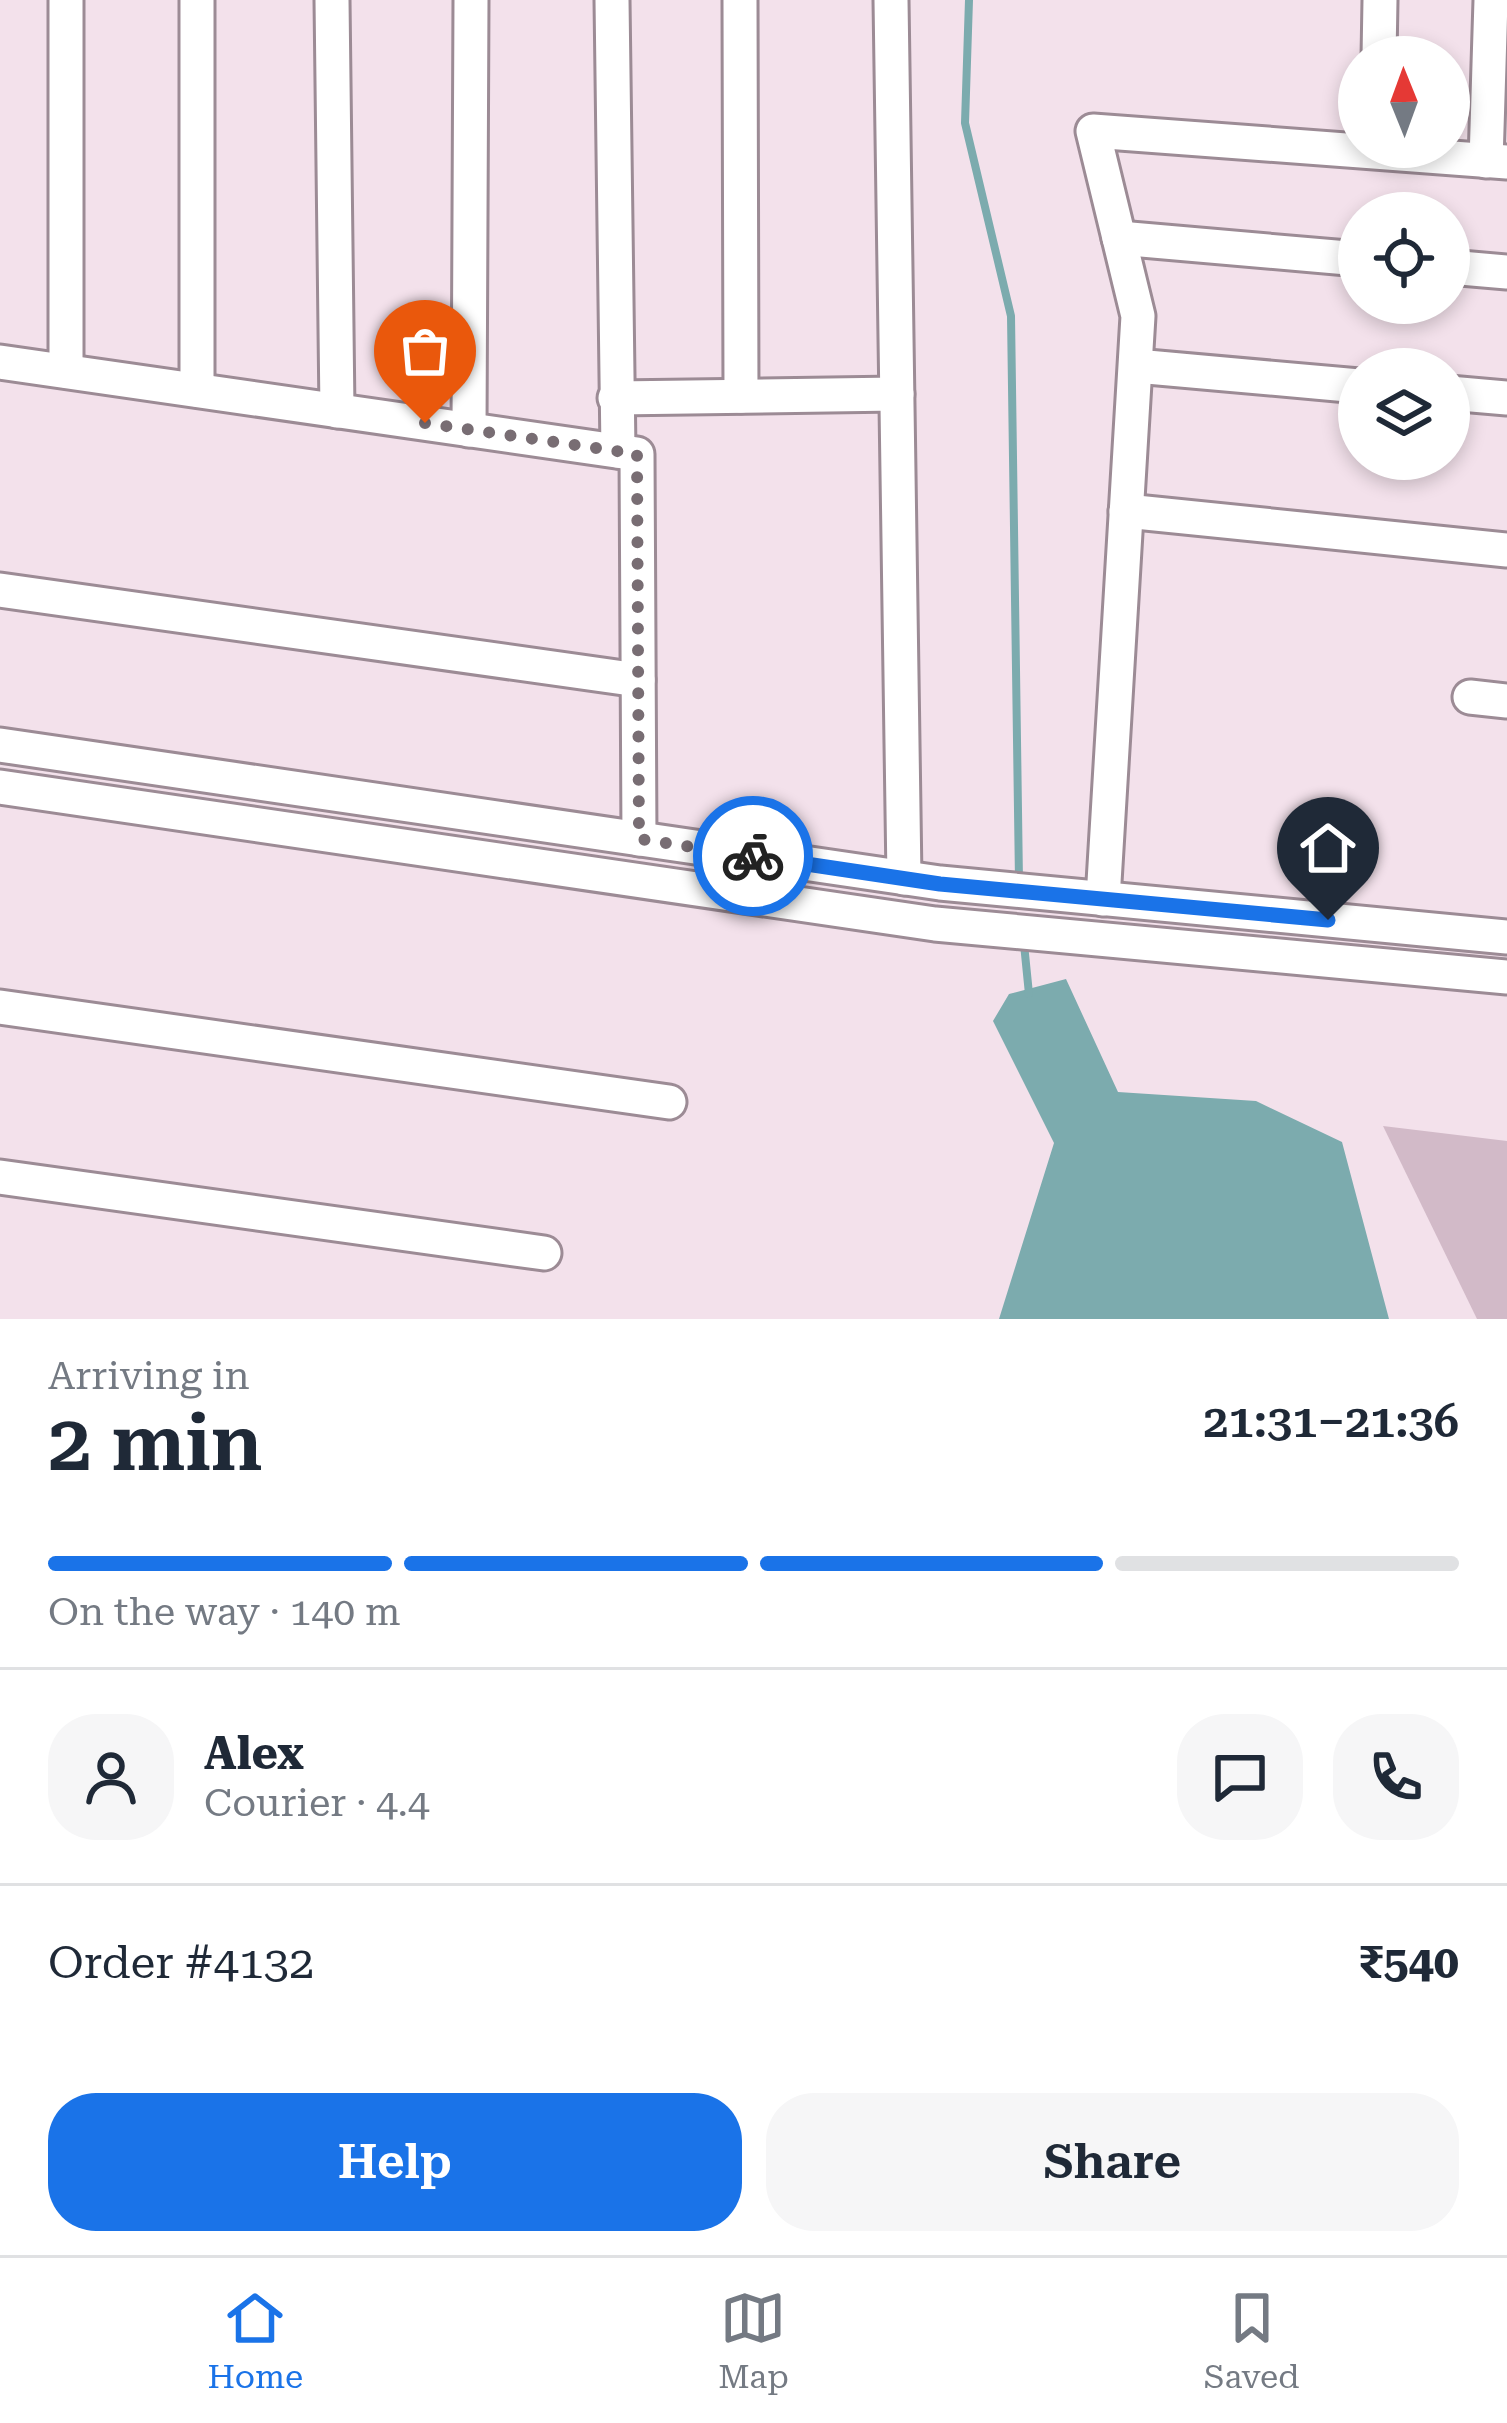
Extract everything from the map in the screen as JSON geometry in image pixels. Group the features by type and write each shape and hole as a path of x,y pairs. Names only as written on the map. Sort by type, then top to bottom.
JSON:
{"street":[{"path":"66,0 66,371"},
{"path":"197,0 197,390"},
{"path":"332,0 338,411"},
{"path":"469,430 471,0"},
{"path":"612,0 618,451"},
{"path":"740,0 741,396"},
{"path":"891,0 904,878"},
{"path":"1379,36 1380,0"},
{"path":"1490,0 1497,161"},
{"path":"1088,898 1126,511 1138,316 1093,131 1338,148"},
{"path":"1119,238 1338,257"},
{"path":"1470,269 1507,272"},
{"path":"0,362 637,454 639,839"},
{"path":"1136,366 1338,384"},
{"path":"615,398 897,394"},
{"path":"1470,395 1507,398"},
{"path":"1126,511 1507,550"},
{"path":"0,590 638,680"},
{"path":"1471,697 1507,701"},
{"path":"0,745 940,884 1507,937"},
{"path":"0,787 934,924 1507,977"},
{"path":"0,1007 669,1102"},
{"path":"0,1178 544,1252"}],"shaded area":[{"path":"1383,1126 1507,1141 1507,1319 1477,1319"}],"water":[{"path":"1066,979 1118,1092 1256,1101 1342,1142 1389,1319 999,1319 1054,1143 993,1021 1009,994"}],"waterway":[{"path":"969,0 965,123 1011,316 1019,881"},
{"path":"1024,944 1029,994"}],"way so far":[{"path":"425,423 637,454 639,839 753,856"}],"route":[{"path":"753,856 940,884 1328,920"}]}
